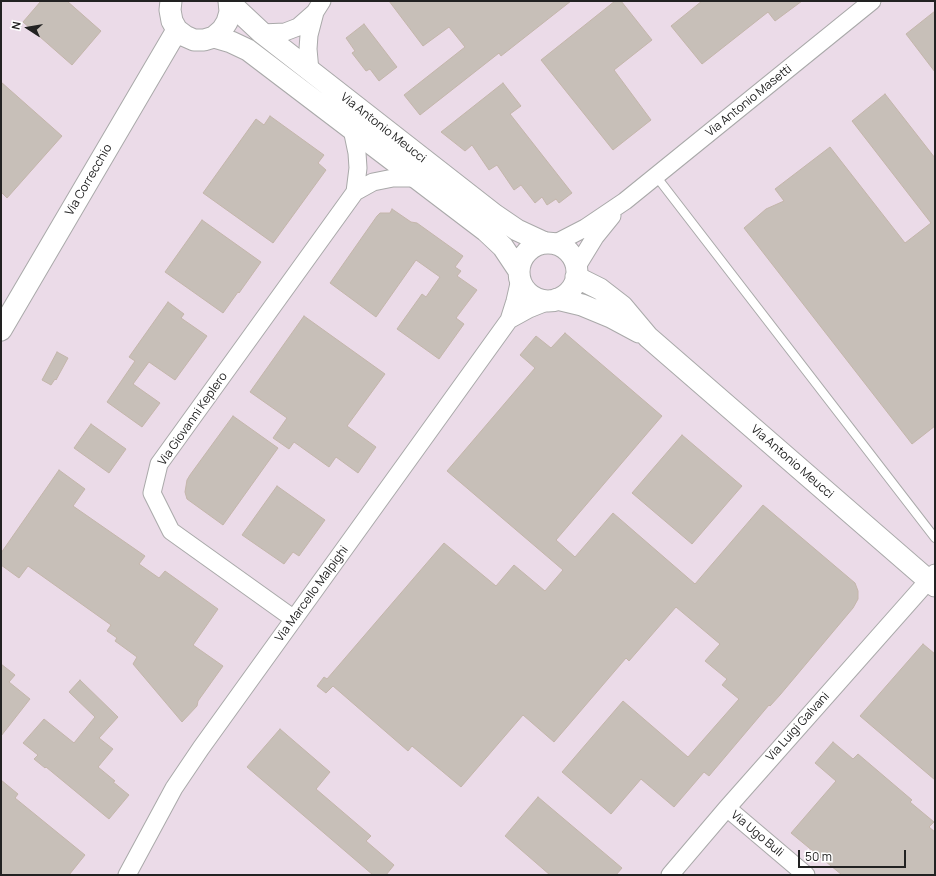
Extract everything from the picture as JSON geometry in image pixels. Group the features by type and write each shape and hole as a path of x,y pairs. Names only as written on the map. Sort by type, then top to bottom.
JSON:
{"street":[{"path":"171,1 170,10 172,21 177,30 194,40 204,40 214,36 222,30 227,22 230,12 229,2"},
{"name":"Via Antonio Masetti","path":"550,243 585,228 625,201 872,1"},
{"name":"Via Antonio Meucci","path":"229,2 246,20 262,33 495,215 517,230 550,243"},
{"path":"262,33 285,32 298,26 318,6"},
{"path":"310,71 308,49 309,35 318,6"},
{"name":"Via Correcchio","path":"1,330 177,30"},
{"name":"Via Antonio Meucci","path":"214,36 248,50 486,231 503,248 520,275"},
{"name":"Via Giovanni Keplero","path":"352,129 357,153 358,168 355,192"},
{"name":"Via Giovanni Keplero","path":"294,619 171,531 152,493 159,464 355,192 373,182 393,178 416,178"},
{"name":"Via Antonio Masetti","path":"576,272 595,237 625,201"},
{"path":"550,243 562,247 569,252 574,260 576,272 573,285 568,292 553,300 536,298 529,294 523,287 520,275 520,263 524,255 530,249 537,245 550,243"},
{"name":"Via Antonio Meucci","path":"576,272 622,306 648,337 933,580"},
{"name":"Via Marcello Malpighi","path":"127,875 174,788 201,748 509,320 515,301 520,275"},
{"name":"Via Antonio Meucci","path":"553,300 582,305 648,337"},
{"name":"Via Marcello Malpighi","path":"509,320 529,309 553,300"},
{"name":"Via Luigi Galvani","path":"670,875 727,808 933,580"},
{"name":"Via Ugo Buli","path":"727,808 806,875"}],"lane":[{"path":"656,176 935,538"}],"shaded area":[{"path":"1,1 935,1 935,875 1,875"}],"building":[{"path":"41,1 67,1 101,31 72,65 23,22"},
{"path":"389,1 571,1 501,56 499,53 420,115 404,95 465,47 449,27 423,46"},
{"path":"615,1 621,1 652,40 614,70 651,120 613,150 541,60"},
{"path":"702,1 802,1 775,21 768,12 702,64 671,26"},
{"path":"935,11 935,72 906,34"},
{"path":"364,24 397,67 379,81 370,69 366,71 352,53 355,51 346,38"},
{"path":"1,82 62,136 7,198 1,192"},
{"path":"503,83 521,106 510,114 572,193 559,203 556,199 547,205 542,197 535,203 521,185 514,190 497,165 489,170 472,145 465,151 441,132"},
{"path":"885,94 935,158 935,426 912,444 744,228 766,209 784,201 775,189 830,147 905,243 931,223 852,121"},
{"path":"270,116 324,155 318,163 326,170 273,243 203,193 256,119 264,125"},
{"path":"392,209 411,222 417,223 463,256 455,267 461,271 457,276 477,290 456,318 464,324 439,359 397,329 422,294 426,297 440,277 416,260 376,317 330,283 377,216 380,213 390,213"},
{"path":"202,220 261,262 223,313 165,272"},
{"path":"168,302 184,314 181,318 207,336 175,380 149,362 133,384 160,403 142,427 107,402 135,361 129,357"},
{"path":"304,316 385,374 347,426 376,447 358,473 336,457 329,467 294,442 289,449 273,438 287,418 250,392"},
{"path":"565,333 662,416 556,540 575,557 613,513 695,584 763,505 855,583 858,591 858,599 853,608 780,695 770,706 769,705 709,776 704,772 674,807 641,779 611,814 562,772 623,701 688,757 739,699 722,685 727,679 705,661 720,644 676,607 629,661 626,658 554,742 523,715 461,787 412,746 408,751 333,686 326,693 317,686 324,677 327,679 444,543 496,586 514,565 545,591 563,570 447,471 535,368 520,355 536,336 551,348"},
{"path":"57,352 68,358 56,380 55,379 51,385 42,380"},
{"path":"233,416 278,448 223,525 187,499 185,492 187,480 190,475"},
{"path":"91,424 126,449 109,473 74,448"},
{"path":"682,435 742,486 692,544 632,493"},
{"path":"59,470 85,489 73,506 145,556 139,564 159,578 165,571 218,609 193,645 223,666 198,701 197,706 182,722 133,664 137,657 115,641 117,638 107,631 111,625 28,566 19,578 1,565 1,553"},
{"path":"277,486 325,520 299,556 293,552 284,564 242,535"},
{"path":"923,644 935,654 935,780 860,716"},
{"path":"1,664 15,675 9,682 30,699 1,736"},
{"path":"80,680 118,717 99,738 113,749 98,767 129,795 109,819 46,767 45,768 34,759 38,755 23,743 44,719 74,743 95,717 69,692"},
{"path":"280,729 330,772 316,789 371,836 366,841 394,865 386,875 373,875 247,767"},
{"path":"833,742 853,759 858,754 912,800 910,802 934,822 929,827 935,832 935,875 842,875 791,833 836,781 815,763"},
{"path":"1,780 18,794 15,798 85,855 69,875 1,875"},
{"path":"538,797 622,868 616,875 550,875 505,836"}]}
